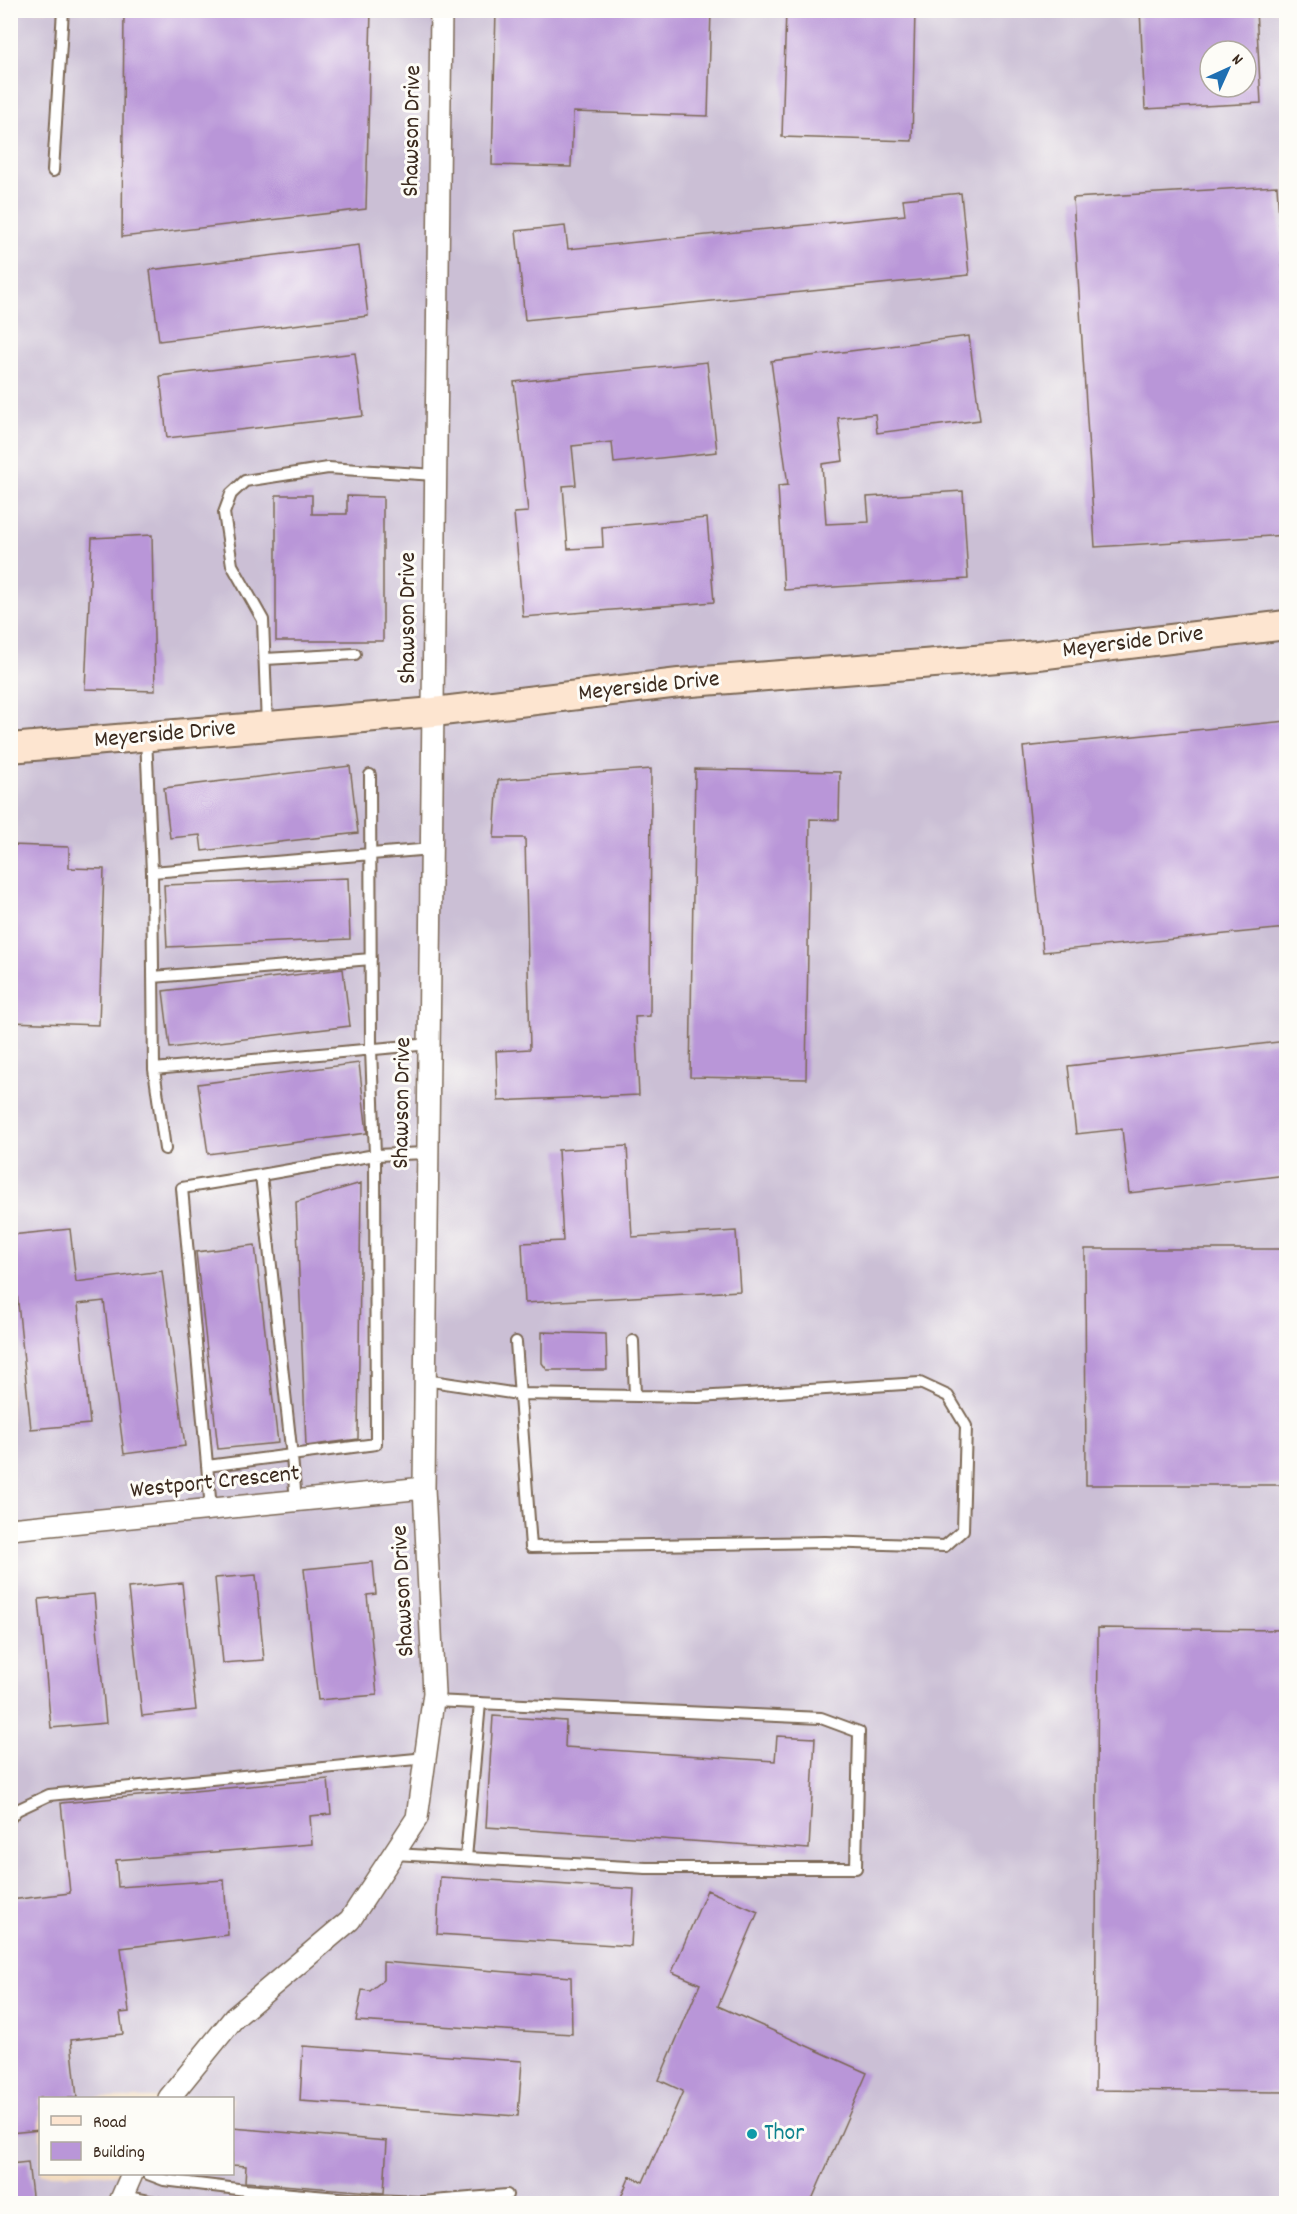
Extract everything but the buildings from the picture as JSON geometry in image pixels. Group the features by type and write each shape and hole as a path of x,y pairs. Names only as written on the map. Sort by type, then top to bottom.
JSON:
{"street":[{"name":"Shawson Drive","path":"170,2097 234,2018 350,1920 417,1818 426,1758 433,1701 424,1488 441,10"},
{"name":"Meyerside Drive","path":"10,748 434,712 639,687 1038,655 1287,624"},
{"name":"Westport Crescent","path":"10,1529 424,1488"},
{"path":"121,2200 132,2175"}],"lane":[{"path":"53,171 63,10"},
{"path":"267,726 263,620 232,565 224,513 231,494 245,481 328,468 435,475"},
{"path":"265,659 356,654"},
{"path":"146,737 152,872 154,1070 165,1149"},
{"path":"207,1466 292,1457 376,1444 370,775"},
{"path":"152,872 432,849"},
{"path":"153,977 371,959"},
{"path":"154,1070 430,1044"},
{"path":"211,1509 182,1188 375,1155 427,1153"},
{"path":"261,1175 296,1500"},
{"path":"633,1341 635,1396"},
{"path":"425,1380 518,1394 698,1397 920,1383 948,1396 966,1426 963,1530 945,1546 825,1542 531,1547 518,1394 516,1342"},
{"path":"394,1854 646,1868 856,1868 858,1732 821,1718 433,1701"},
{"path":"466,1858 480,1703"},
{"path":"10,1818 16,1810 49,1795 426,1758"},
{"path":"151,2175 164,2180 246,2190 350,2199 421,2202 507,2195"},
{"path":"121,2200 165,2204"}],"shaded area":[{"path":"11,11 1286,11 1286,2203 11,2203"}],"place":[{"name":"Thor","path":"752,2134"}]}
